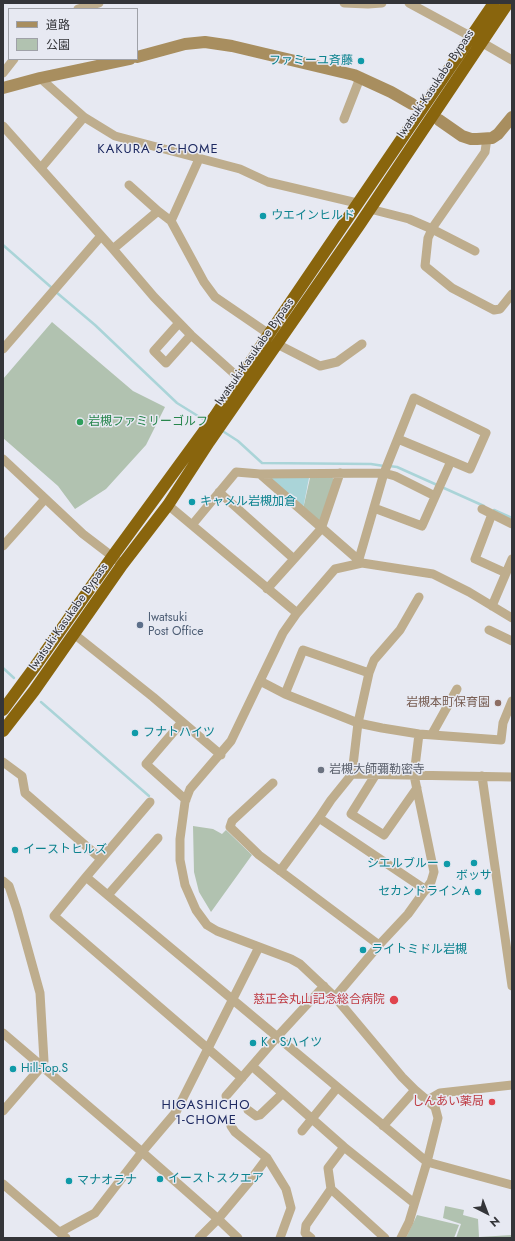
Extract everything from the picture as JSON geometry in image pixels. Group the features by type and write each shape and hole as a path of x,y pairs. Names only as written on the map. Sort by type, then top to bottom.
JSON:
{"highway":[{"name":"Iwatsuki-Kasukabe Bypass","path":"3,731 34,692 122,565 168,505 370,209 476,39 494,3"},
{"name":"Iwatsuki-Kasukabe Bypass","path":"3,710 215,416 357,203 476,39 508,3"}],"street":[{"path":"82,8 99,3"},
{"path":"344,3 382,3"},
{"path":"409,3 512,60"},
{"path":"138,58 185,44 205,42 232,46 360,78 391,92 412,104"},
{"path":"3,73 13,60"},
{"path":"3,88 40,78 125,60"},
{"path":"40,78 84,117 115,136 240,169 268,182 357,203"},
{"path":"344,120 360,78"},
{"path":"41,168 84,117"},
{"path":"439,120 462,136 471,139 492,138 498,134 512,117"},
{"path":"3,126 154,297 191,335 239,378"},
{"path":"487,138 486,152 432,229 428,238 425,266 452,288 494,310 500,309 512,294"},
{"path":"171,222 199,159"},
{"path":"129,185 171,222 204,282 215,297 269,334"},
{"path":"370,209 409,219 475,251"},
{"path":"113,249 158,211"},
{"path":"3,349 101,236"},
{"path":"179,323 154,351 166,363 191,335"},
{"path":"277,344 320,366 337,362 362,344"},
{"path":"361,561 374,508 386,468 414,398 486,433 470,469 398,439"},
{"path":"3,459 83,534 122,565"},
{"path":"374,508 422,526 451,461"},
{"path":"192,525 236,472 260,474 340,473 386,468 395,476 438,490"},
{"path":"267,589 321,529 340,473"},
{"path":"260,474 321,529 361,561"},
{"path":"219,492 294,559"},
{"path":"3,546 45,499"},
{"path":"168,505 297,614"},
{"path":"482,509 512,524"},
{"path":"492,514 475,559 506,573"},
{"path":"492,606 512,559"},
{"path":"401,1238 409,1222 427,1162 438,1118 435,1107 402,1077 335,997 300,964 291,959 217,931 207,925 196,910 185,885 180,860 180,839 186,800 190,790 221,755 231,741 283,633 335,569 361,561 433,574 469,592 512,618"},
{"path":"280,871 319,818 330,800 352,774 358,723 368,673 374,660 400,630 420,597"},
{"path":"489,630 512,641"},
{"path":"74,634 153,696 221,755"},
{"path":"285,694 303,650 368,673"},
{"path":"260,682 285,694 358,723 419,734 501,740 503,723 512,701"},
{"path":"432,734 457,689"},
{"path":"182,722 146,764 186,800"},
{"path":"335,997 379,945 408,914 431,882 434,872 414,775 419,734"},
{"path":"3,762 22,776 25,793 101,859"},
{"path":"352,774 512,777"},
{"path":"376,774 351,814 384,835 417,788"},
{"path":"482,776 512,986"},
{"path":"273,783 232,821 230,827 259,855 379,945"},
{"path":"150,802 54,916 242,1078"},
{"path":"319,818 426,890"},
{"path":"108,895 158,838"},
{"path":"86,877 427,1162 512,1184"},
{"path":"3,881 8,886 17,910 40,993 44,1061 42,1066 3,1111"},
{"path":"3,1184 63,1235 95,1213 142,1152 176,1112 259,947"},
{"path":"226,1096 324,986"},
{"path":"3,1033 142,1152 238,1238"},
{"path":"252,1066 344,1146 414,1203"},
{"path":"428,1100 440,1093 512,1085"},
{"path":"302,1131 337,1088"},
{"path":"383,1126 415,1090"},
{"path":"248,1110 256,1116 260,1115 283,1093"},
{"path":"231,1126 235,1132 267,1158 286,1189 291,1208 280,1238"},
{"path":"344,1146 328,1168 331,1189 386,1238"},
{"path":"200,1238 250,1182 267,1158"},
{"path":"311,1238 305,1233 306,1225 331,1189"}],"green space":[{"name":"岩槻ファミリーゴルフ","path":"52,322 133,391 165,407 146,445 106,489 75,509 58,486 3,438 3,379"},
{"path":"332,477 335,481 321,522 303,509 310,478"},
{"path":"193,826 213,829 222,834 226,830 252,855 211,912 199,892 194,872"},
{"path":"445,1206 464,1210 463,1215 478,1219 479,1237 512,1235 512,1238 456,1238 461,1224 443,1218"},
{"path":"417,1215 459,1225 454,1238 406,1238"}],"water":[{"path":"271,477 309,478 303,509 270,480"}],"waterway":[{"path":"3,245 52,288"},
{"path":"56,292 95,325 177,403 206,421"},
{"path":"221,430 238,441 262,463 371,464 384,466"},
{"path":"389,466 397,467 484,506"},
{"path":"494,510 512,518"},
{"path":"3,668 14,678"},
{"path":"41,702 149,796"}],"place":[{"name":"ファミーユ斉藤","path":"361,61"},
{"name":"ウエインヒルド","path":"263,216"},
{"name":"岩槻ファミリーゴルフ","path":"80,422"},
{"name":"キャメル岩槻加倉","path":"192,502"},
{"name":"Iwatsuki Post Office","path":"140,625"},
{"name":"岩槻本町保育園","path":"498,703"},
{"name":"フナトハイツ","path":"135,733"},
{"name":"岩槻大師彌勒密寺","path":"321,770"},
{"name":"イーストヒルズ","path":"15,850"},
{"name":"ボッサ","path":"474,863"},
{"name":"シエルブルー","path":"447,864"},
{"name":"セカンドラインA","path":"478,892"},
{"name":"ライトミドル岩槻","path":"363,950"},
{"name":"慈正会丸山記念総合病院","path":"394,1000"},
{"name":"K・Sハイツ","path":"253,1043"},
{"name":"Hill-Top.S","path":"13,1069"},
{"name":"しんあい薬局","path":"492,1102"},
{"name":"イーストスクエア","path":"160,1179"},
{"name":"マナオラナ","path":"69,1181"}],"district":[{"name":"KAKURA 5-CHOME","path":"158,150"},
{"name":"HIGASHICHO 1-CHOME","path":"206,1114"}]}
